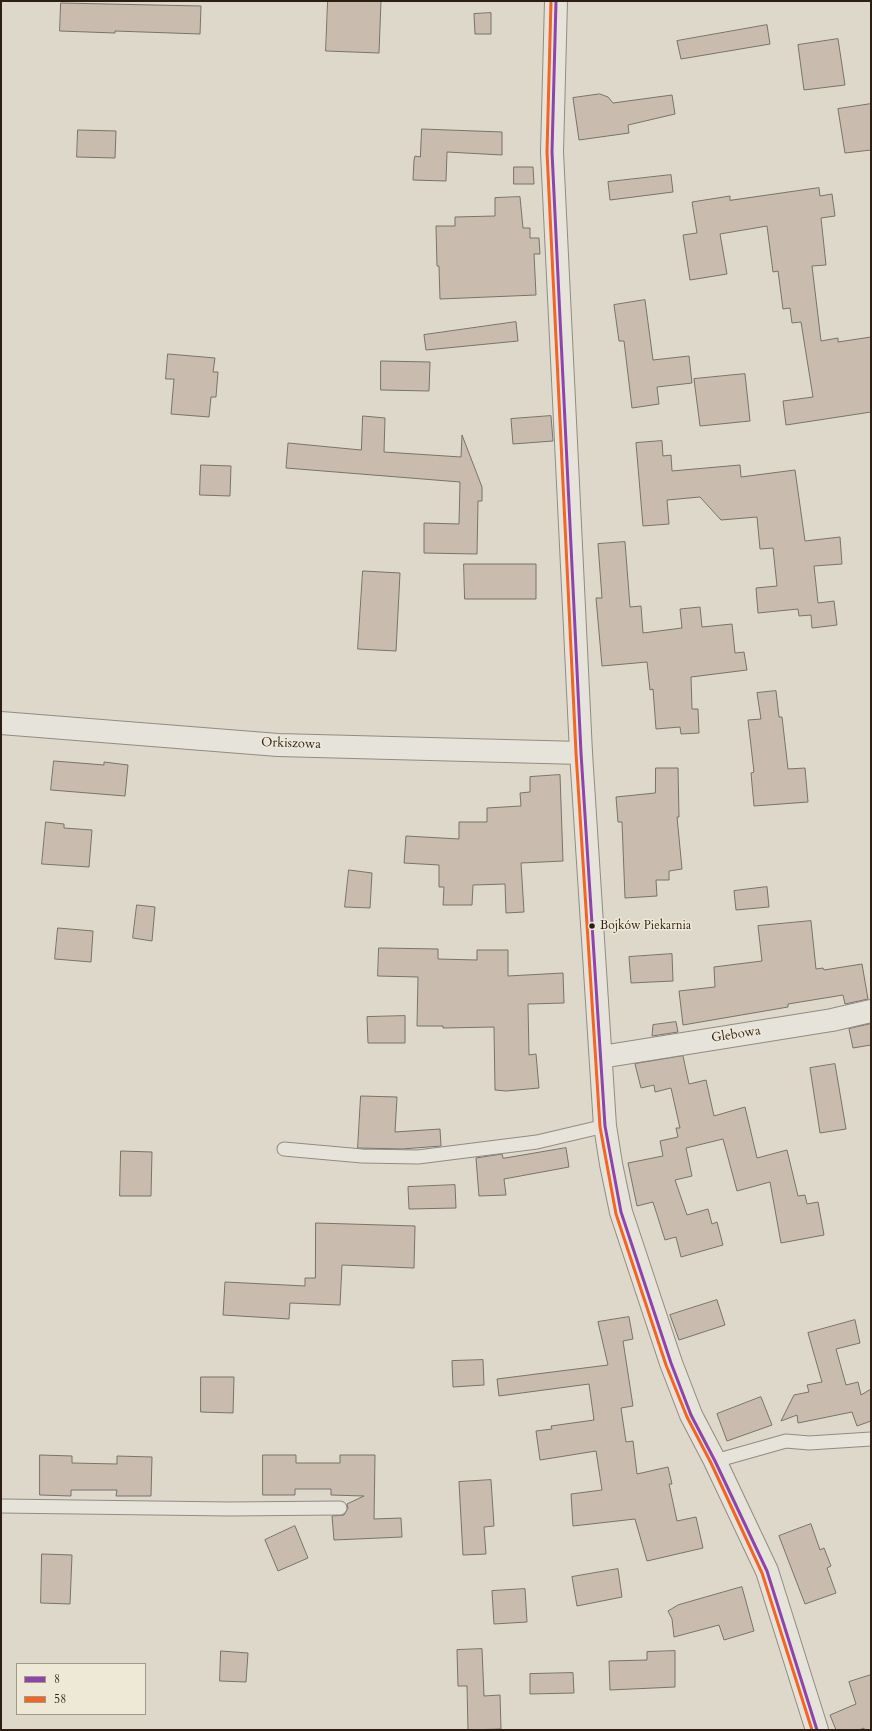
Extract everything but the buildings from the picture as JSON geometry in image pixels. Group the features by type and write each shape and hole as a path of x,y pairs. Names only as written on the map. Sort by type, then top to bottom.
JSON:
{"street":[{"path":"556,1 552,152 581,753 601,1057 610,1164 619,1205 635,1260 670,1362 691,1415 716,1461 767,1571 817,1730"},
{"name":"Orkiszowa","path":"1,723 278,745 581,753"},
{"name":"Glebowa","path":"601,1057 832,1020 871,1011"}],"lane":[{"path":"284,1149 362,1156 418,1157 537,1142 606,1126"},
{"path":"716,1461 786,1441 809,1443 871,1438"},
{"path":"1,1506 230,1509 340,1508"}],"transit line":[{"name":"58","path":"551,1 547,152 576,753 600,1127 616,1214 666,1365 687,1417 711,1463 762,1573 812,1730"},
{"name":"8","path":"556,1 552,152 581,753 605,1126 621,1212 671,1363 691,1415 715,1461 767,1571 817,1730"}],"place":[{"name":"Bojków Piekarnia","path":"592,926"}]}
